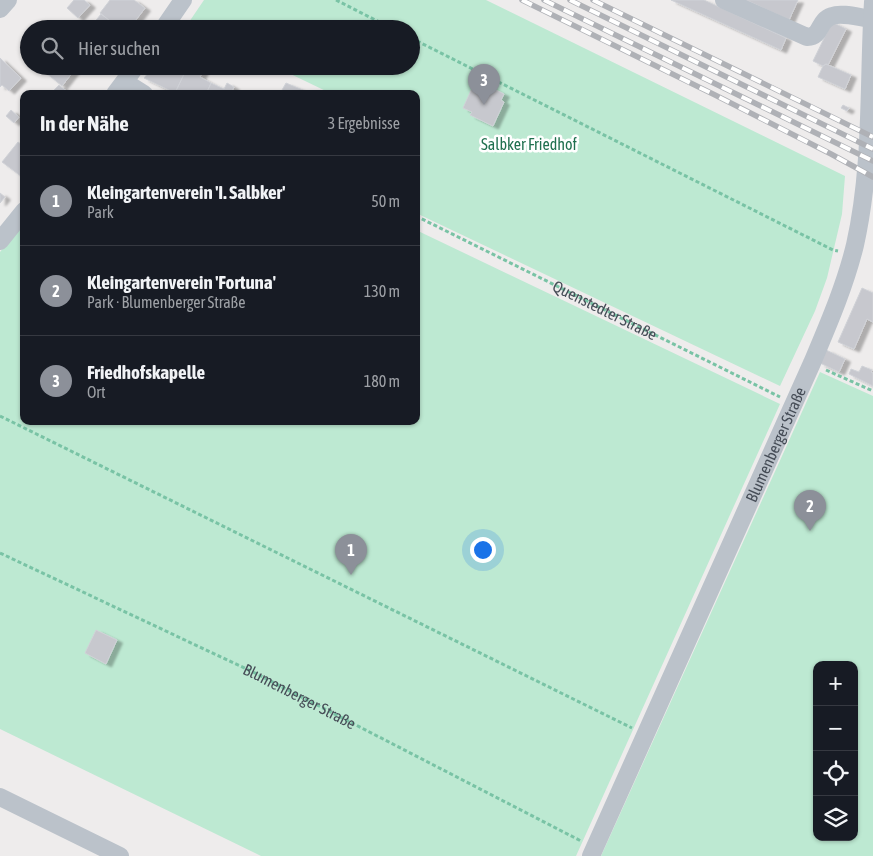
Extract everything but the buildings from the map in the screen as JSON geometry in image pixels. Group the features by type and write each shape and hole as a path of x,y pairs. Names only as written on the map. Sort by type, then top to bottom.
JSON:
{"street":[{"path":"0,9 8,0"},
{"path":"169,20 183,0"},
{"name":"Blumenberger Straße","path":"593,852 812,363 836,305 852,255 860,218 868,159 872,10 836,14 824,20 817,33 807,37 724,0"},
{"path":"120,88 129,75"},
{"path":"0,241 20,216"},
{"path":"0,797 120,856"}],"path":[{"path":"336,0 375,20"},
{"path":"420,43 833,250 852,255"},
{"name":"Quenstedter Straße","path":"420,218 794,404"},
{"path":"812,363 873,391"},
{"path":"0,416 645,735"},
{"name":"Blumenberger Straße","path":"0,553 255,673 593,852"}],"green space":[{"name":"Salbker Friedhof","path":"204,0 486,0 845,176 842,214 827,278 815,311 780,386 420,215 420,90 324,90 293,75 420,75 420,20 190,20"},
{"path":"20,227 20,425 420,425 420,232 780,404 576,856 261,856 0,729 0,252"},
{"path":"820,372 873,396 873,856 601,856"}],"railway":[{"path":"522,0 715,95 873,177"},
{"path":"544,0 873,161"},
{"path":"570,0 873,149"},
{"path":"593,0 873,137"}],"place":[{"name":"Friedhofskapelle","path":"484,105"},
{"name":"Kleingartenverein 'Fortuna'","path":"810,531"},
{"name":"Kleingartenverein 'I. Salbker'","path":"351,575"}]}
